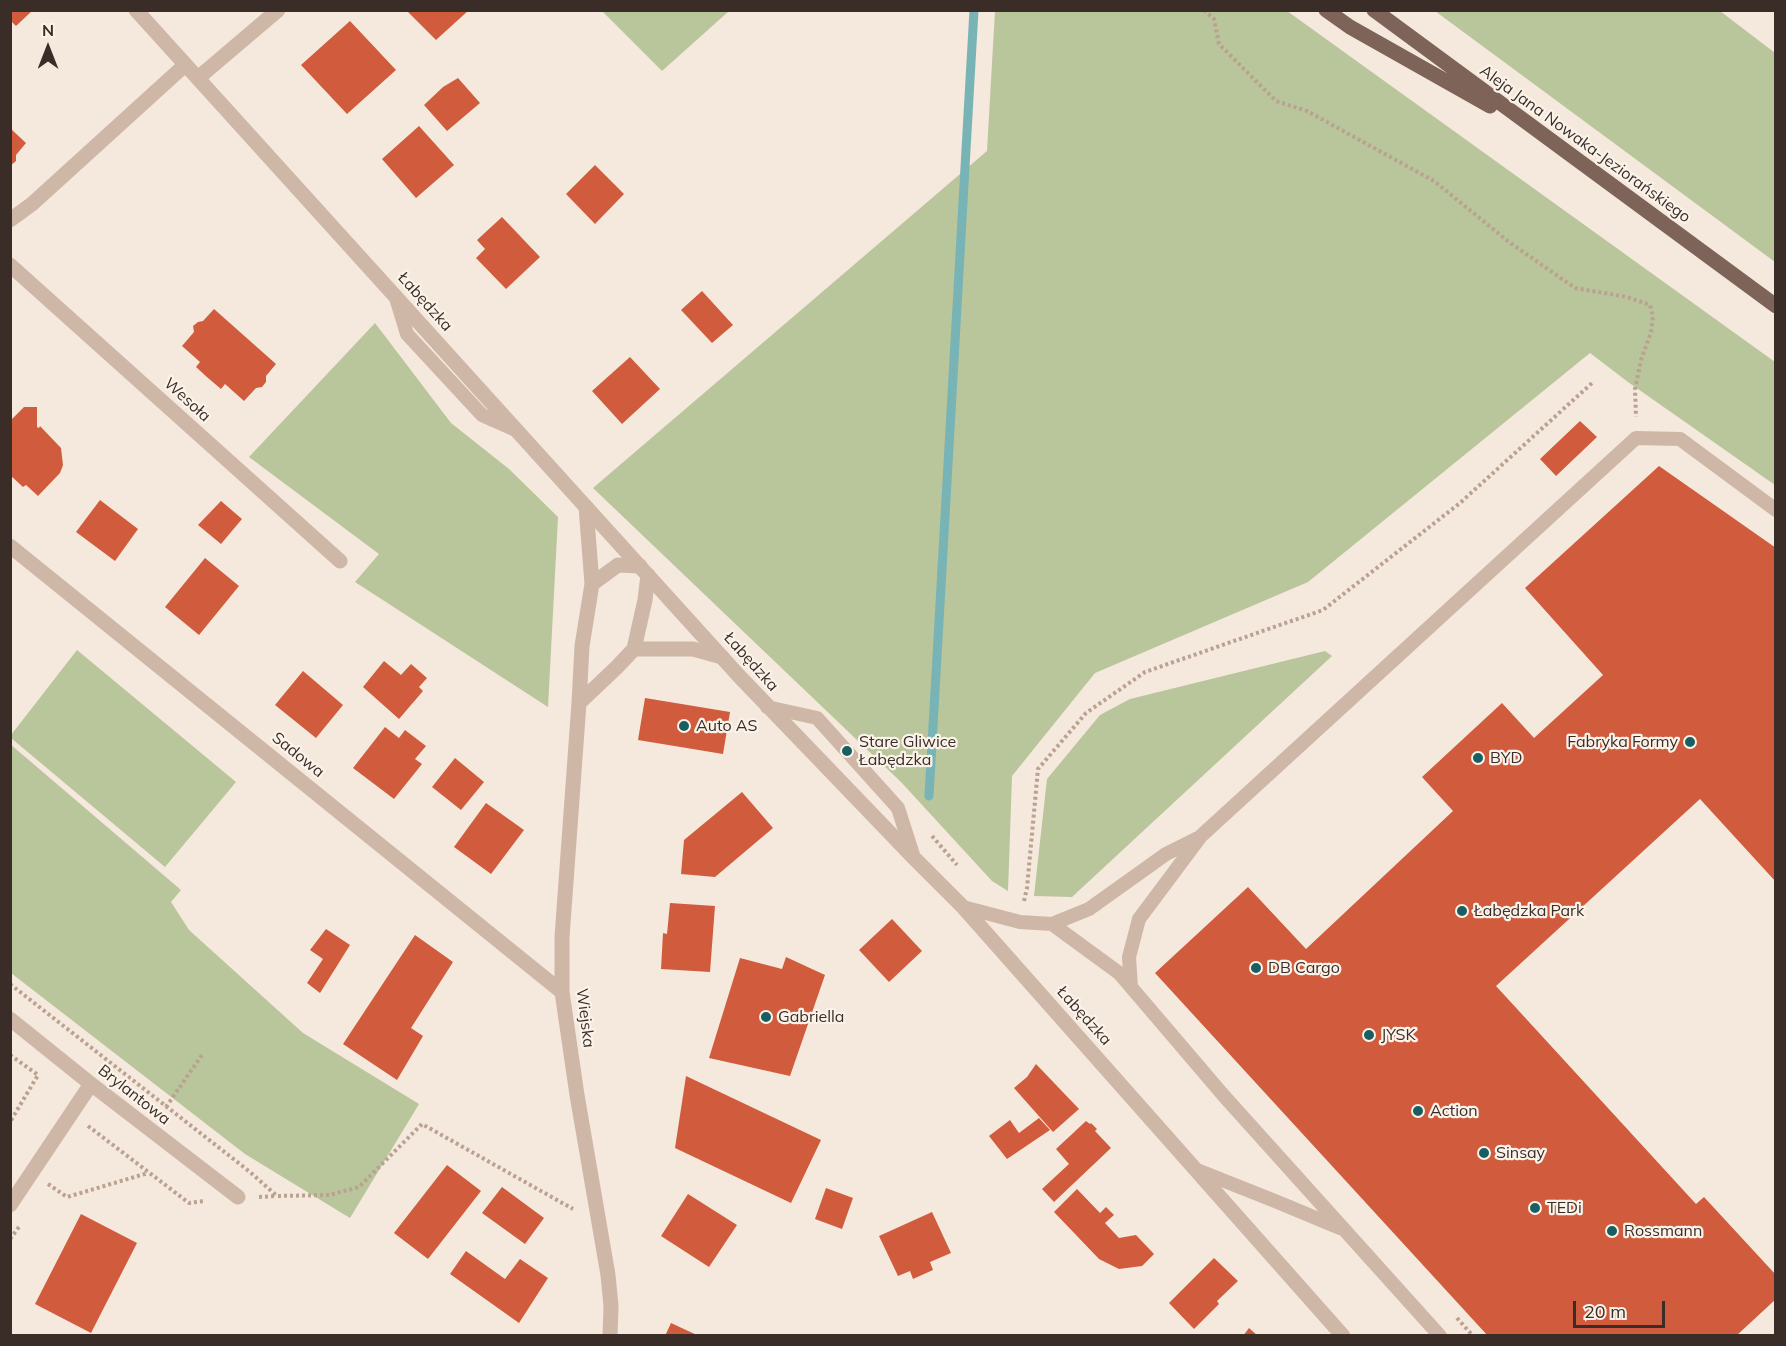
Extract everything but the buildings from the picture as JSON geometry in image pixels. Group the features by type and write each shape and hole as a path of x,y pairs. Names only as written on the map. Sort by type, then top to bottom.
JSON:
{"main road":[{"path":"1326,10 1350,27 1547,138"},
{"name":"Aleja Jana Nowaka-Jeziorańskiego","path":"1374,10 1776,306"}],"street":[{"name":"Łabędzka","path":"136,10 767,706 963,907 1342,1335"},
{"path":"198,78 278,10"},
{"path":"10,220 32,204 186,65"},
{"name":"Wesoła","path":"10,265 340,561"},
{"name":"Wiejska","path":"586,507 592,584 582,636 562,937 562,992 608,1275 611,1306 610,1335"},
{"name":"Sadowa","path":"10,546 562,992"},
{"path":"579,703 634,649 645,600 644,570 618,565 592,584"},
{"path":"634,649 693,649 722,657"},
{"name":"Brylantowa","path":"10,1019 238,1197"},
{"path":"10,1205 91,1084"}],"lane":[{"path":"1131,987 1129,957 1139,919 1201,836 1636,438 1680,440 1776,510"},
{"path":"767,706 817,718 898,808 914,858"},
{"path":"963,907 1020,922 1052,924 1089,909 1166,854 1201,836"},
{"path":"1052,924 1119,973 1224,1096 1440,1335"},
{"path":"1197,1170 1344,1230"}],"path":[{"path":"1204,10 1214,19 1219,44 1276,101 1307,111 1434,181 1509,242 1575,288 1627,297 1650,305 1653,317 1651,332 1641,360 1635,389 1636,438"},
{"path":"1020,922 1027,888 1038,768 1086,713 1145,672 1323,610 1460,503 1592,383"},
{"path":"10,984 250,1172 277,1196 329,1195 359,1187 422,1124 576,1211"},
{"path":"10,1055 38,1075 10,1122"},
{"path":"166,1107 202,1055"},
{"path":"84,1123 189,1203"},
{"path":"46,1183 67,1197 149,1173"}],"green space":[{"path":"602,11 729,11 662,71"},
{"path":"995,11 1287,11 1775,362 1775,485 1590,353 1308,582 1095,673 1012,776 1008,891 992,881 901,782 593,488 987,151"},
{"path":"1435,11 1720,11 1775,53 1775,262"},
{"path":"375,323 451,423 509,469 558,517 548,707 355,582 379,554 249,457"},
{"path":"77,650 236,782 165,867 11,738 11,735"},
{"path":"1325,651 1332,656 1072,897 1034,896 1047,779 1100,715 1130,699"},
{"path":"10,744 181,890 171,902 189,930 303,1033 419,1104 350,1218 245,1154 11,973"}],"waterway":[{"path":"929,796 974,10"}],"place":[{"name":"Auto AS","path":"684,726"},
{"name":"Fabryka Formy","path":"1690,742"},
{"name":"Stare Gliwice Łabędzka","path":"847,751"},
{"name":"BYD","path":"1478,758"},
{"name":"Łabędzka Park","path":"1462,911"},
{"name":"DB Cargo","path":"1256,968"},
{"name":"Gabriella","path":"766,1017"},
{"name":"JYSK","path":"1369,1035"},
{"name":"Action","path":"1418,1111"},
{"name":"Sinsay","path":"1484,1153"},
{"name":"TEDi","path":"1535,1208"},
{"name":"Rossmann","path":"1612,1231"}]}
